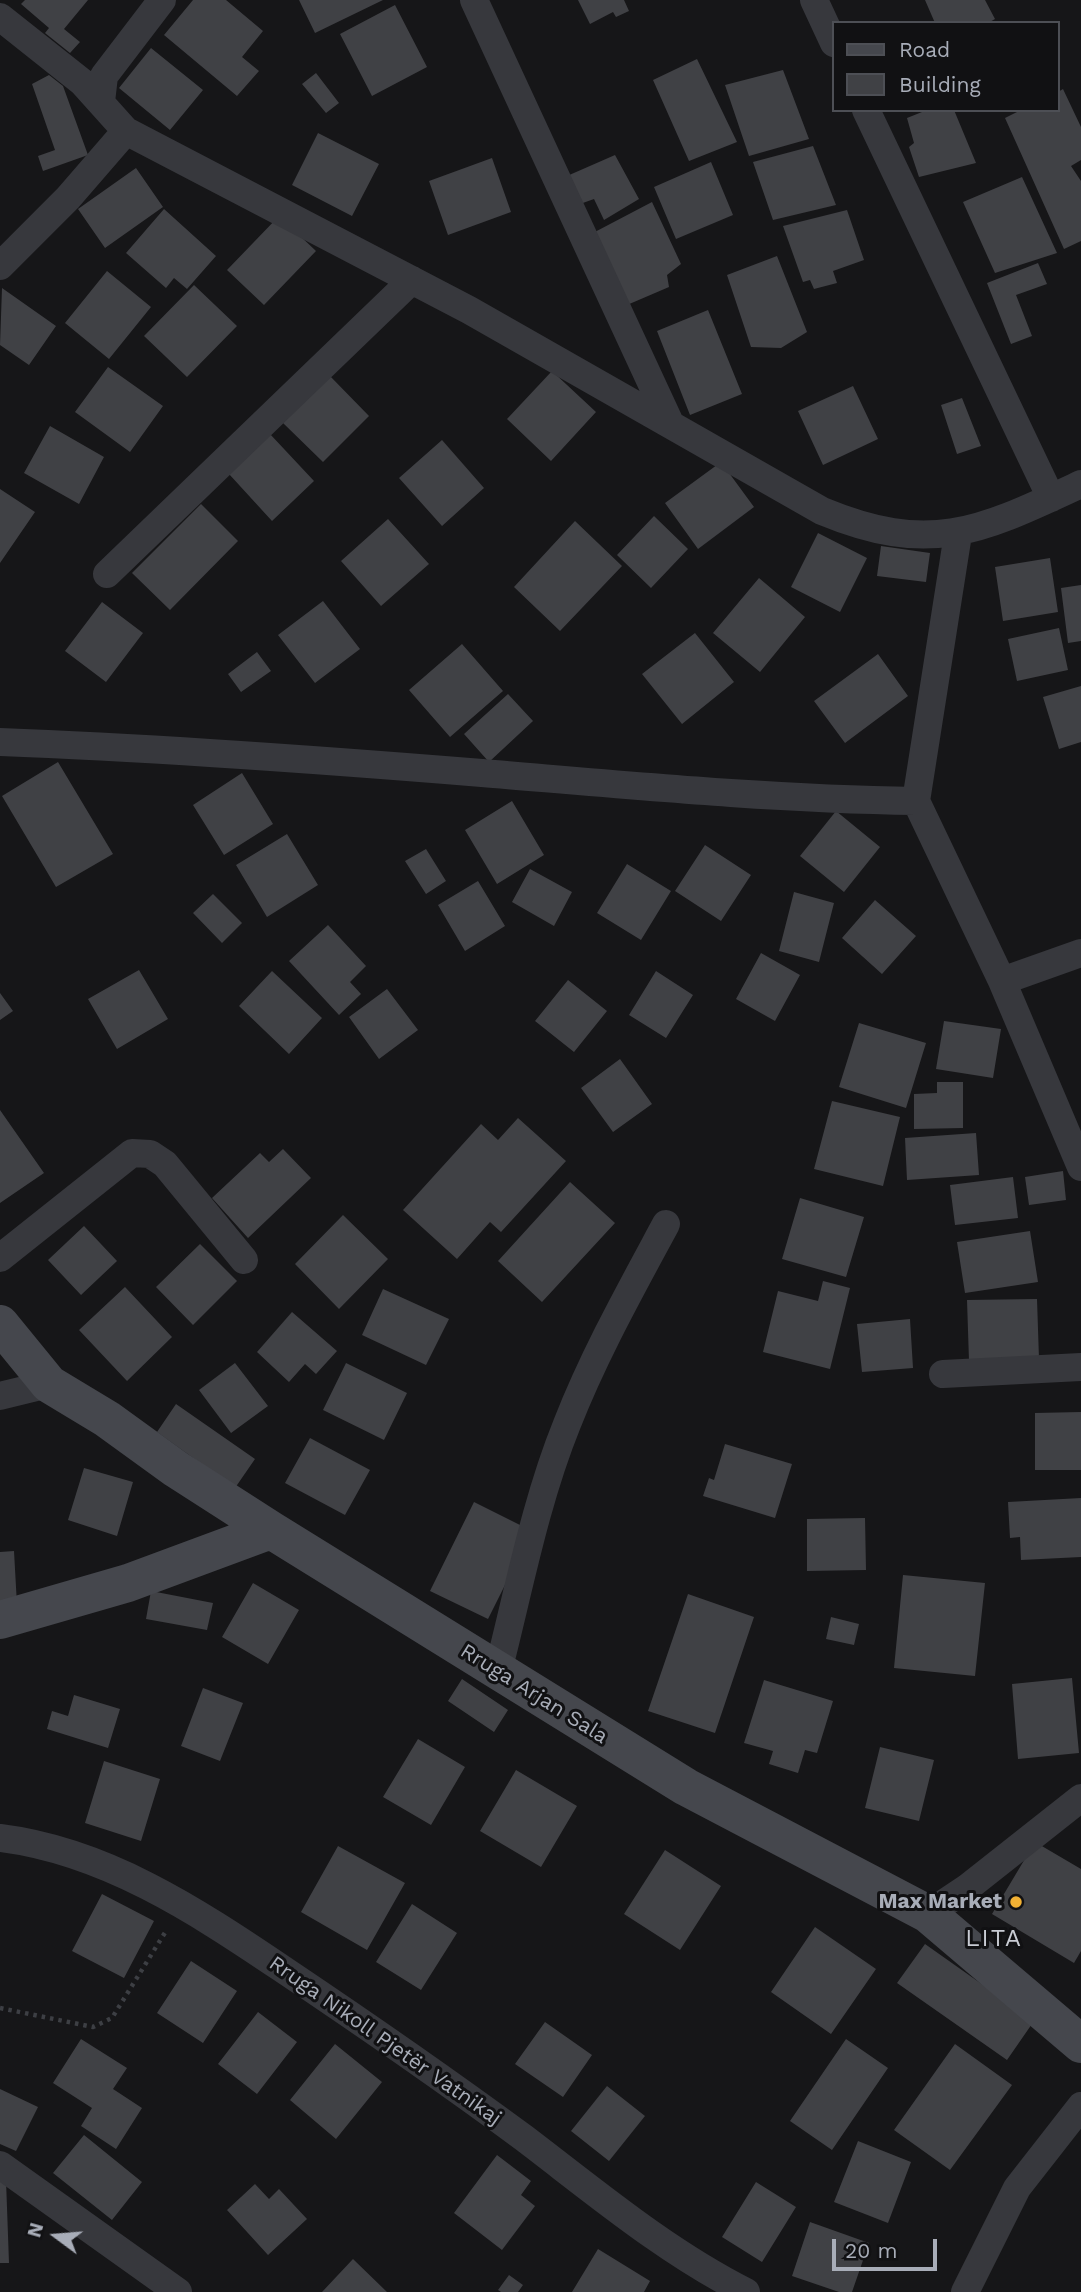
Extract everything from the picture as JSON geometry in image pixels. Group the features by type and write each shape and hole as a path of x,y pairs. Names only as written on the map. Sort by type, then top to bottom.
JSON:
{"street":[{"path":"101,102 104,76 162,0"},
{"path":"474,0 669,421"},
{"path":"814,0 832,39"},
{"path":"0,17 82,82 126,131 412,280 669,421 822,510 864,528 910,536 958,534 1081,484"},
{"path":"867,112 1051,498"},
{"path":"0,266 68,198 126,131"},
{"path":"107,574 412,280"},
{"path":"958,534 916,801 1002,981 1081,1167"},
{"path":"0,742 118,747 396,767 798,800 916,801"},
{"path":"1002,981 1081,953"},
{"path":"0,1258 132,1153 150,1154 165,1164 244,1260"},
{"path":"498,1671 551,1468 566,1425 606,1336 666,1224"},
{"name":"Rruga Arjan Sala","path":"0,1324 49,1384 107,1419 176,1469 271,1530 686,1787 928,1914 1081,2044"},
{"path":"943,1374 1081,1367"},
{"path":"0,1396 49,1384"},
{"path":"0,1620 128,1583 271,1530"},
{"path":"928,1914 967,1888 1081,1798"},
{"name":"Rruga Nikoll Pjetër Vatnikaj","path":"0,1838 81,1856 139,1881 211,1921 463,2093 654,2236 713,2275 746,2292"},
{"path":"965,2292 1017,2188 1081,2106"},
{"path":"0,2165 178,2292"}],"path":[{"path":"0,2008 93,2027 112,2018 166,1931"}],"building":[{"path":"25,0 88,0 64,29 80,42 70,53 45,33 49,28 21,4"},
{"path":"193,0 226,0 263,31 242,57 259,71 237,96 164,35"},
{"path":"299,0 383,0 315,33"},
{"path":"578,0 624,0 629,11 616,17 613,12 590,24"},
{"path":"925,0 985,0 995,19 992,21 934,21"},
{"path":"395,5 427,67 372,96 340,34"},
{"path":"151,48 203,90 170,130 119,88"},
{"path":"697,59 737,142 689,161 653,80"},
{"path":"783,70 809,139 749,156 725,85"},
{"path":"316,73 339,103 326,113 302,84"},
{"path":"49,75 63,86 88,155 43,171 38,156 55,150 32,84"},
{"path":"1063,89 1081,127 1081,160 1071,166 1081,181 1081,241 1064,249 1005,118 1017,112 1060,112 1060,91"},
{"path":"922,112 955,112 976,163 919,177 909,147 914,143 907,118"},
{"path":"318,133 379,164 352,216 292,185"},
{"path":"813,146 836,205 773,220 753,162"},
{"path":"615,155 639,199 604,220 594,199 580,204 567,176"},
{"path":"492,158 511,212 448,235 429,181"},
{"path":"711,162 733,215 676,239 654,187"},
{"path":"136,168 163,207 105,248 78,209"},
{"path":"1022,177 1057,253 995,273 963,202"},
{"path":"652,202 681,264 667,275 669,287 627,305 591,234"},
{"path":"164,209 216,256 187,289 174,278 166,288 126,253"},
{"path":"847,210 864,260 833,271 837,283 814,289 810,280 803,282 783,226"},
{"path":"279,216 316,251 264,305 227,270"},
{"path":"777,256 807,332 781,348 751,347 727,275"},
{"path":"1038,263 1047,284 1016,295 1032,336 1011,344 987,283"},
{"path":"107,271 151,307 109,359 65,323"},
{"path":"194,285 237,326 187,377 144,336"},
{"path":"2,288 56,326 29,365 0,345"},
{"path":"708,310 742,394 690,415 657,331"},
{"path":"108,367 163,406 130,452 75,412"},
{"path":"552,371 596,412 551,461 507,419"},
{"path":"330,376 369,416 323,462 283,423"},
{"path":"853,386 878,439 823,465 798,411"},
{"path":"962,398 981,446 957,454 941,405"},
{"path":"50,426 104,457 79,504 24,473"},
{"path":"270,434 314,481 272,521 229,474"},
{"path":"442,440 484,488 442,526 399,478"},
{"path":"721,462 754,507 698,549 665,503"},
{"path":"0,489 35,512 0,563"},
{"path":"201,504 238,541 170,610 132,573"},
{"path":"654,516 688,549 651,588 617,555"},
{"path":"388,519 429,564 381,606 341,561"},
{"path":"575,521 622,566 560,631 514,587"},
{"path":"818,533 867,558 840,612 791,587"},
{"path":"881,546 930,553 926,582 877,576"},
{"path":"1050,558 1058,612 1003,621 995,567"},
{"path":"759,578 805,617 760,672 713,633"},
{"path":"1081,585 1081,641 1068,643 1061,588"},
{"path":"323,601 360,649 315,683 278,635"},
{"path":"102,602 143,633 106,682 65,651"},
{"path":"1059,628 1068,670 1017,681 1008,639"},
{"path":"695,633 734,682 682,724 642,674"},
{"path":"462,644 503,691 450,737 409,690"},
{"path":"257,652 271,671 241,692 228,674"},
{"path":"878,654 908,696 845,743 814,701"},
{"path":"1081,686 1081,742 1059,749 1043,697"},
{"path":"508,694 533,721 489,762 464,734"},
{"path":"58,762 113,854 56,887 2,796"},
{"path":"242,773 273,824 224,855 193,805"},
{"path":"512,801 544,855 497,884 465,830"},
{"path":"836,811 880,847 844,892 800,856"},
{"path":"287,834 318,885 267,917 236,865"},
{"path":"705,845 751,875 721,921 675,891"},
{"path":"426,849 446,881 426,894 405,861"},
{"path":"627,864 671,891 641,940 597,913"},
{"path":"530,869 572,892 554,926 512,902"},
{"path":"478,881 505,926 465,951 438,905"},
{"path":"794,892 834,903 819,962 779,951"},
{"path":"213,894 242,923 222,943 193,913"},
{"path":"875,900 916,936 882,974 842,938"},
{"path":"328,925 366,966 350,982 361,994 339,1015 289,961"},
{"path":"761,953 800,975 775,1021 736,999"},
{"path":"139,970 168,1019 117,1049 88,999"},
{"path":"272,971 322,1018 289,1054 239,1006"},
{"path":"656,971 693,995 666,1038 629,1015"},
{"path":"568,980 607,1011 574,1052 535,1021"},
{"path":"387,989 418,1030 379,1059 349,1017"},
{"path":"0,993 13,1011 0,1020"},
{"path":"944,1021 1001,1029 993,1078 936,1069"},
{"path":"859,1023 926,1043 906,1108 839,1087"},
{"path":"620,1059 652,1104 613,1132 581,1088"},
{"path":"937,1082 963,1082 963,1128 914,1129 914,1094 937,1093"},
{"path":"832,1101 900,1117 883,1186 814,1169"},
{"path":"0,1110 44,1173 0,1203"},
{"path":"518,1118 566,1161 501,1232 490,1222 457,1259 403,1210 481,1124 498,1140"},
{"path":"976,1133 979,1175 907,1180 905,1138"},
{"path":"283,1149 311,1178 248,1238 212,1198 260,1153 269,1162"},
{"path":"1063,1171 1066,1200 1029,1205 1025,1177"},
{"path":"1013,1177 1018,1218 955,1225 950,1185"},
{"path":"570,1182 615,1223 542,1302 498,1261"},
{"path":"800,1198 864,1217 846,1277 782,1259"},
{"path":"343,1215 388,1259 339,1309 295,1264"},
{"path":"84,1226 117,1261 81,1295 48,1260"},
{"path":"1030,1231 1038,1282 965,1293 957,1242"},
{"path":"200,1244 237,1281 193,1325 156,1287"},
{"path":"823,1281 850,1288 830,1369 763,1352 778,1291 818,1301"},
{"path":"125,1287 172,1337 127,1381 79,1330"},
{"path":"383,1289 449,1319 426,1365 362,1335"},
{"path":"1037,1299 1039,1359 969,1361 967,1300"},
{"path":"292,1312 337,1351 316,1374 305,1364 289,1382 257,1352"},
{"path":"910,1319 913,1368 862,1372 857,1324"},
{"path":"235,1363 268,1406 231,1433 199,1390"},
{"path":"346,1363 407,1393 384,1440 323,1410"},
{"path":"176,1404 255,1459 235,1488 157,1432"},
{"path":"1081,1412 1081,1470 1035,1470 1035,1413"},
{"path":"310,1438 370,1470 345,1515 285,1483"},
{"path":"725,1444 792,1464 775,1518 703,1496 709,1478 714,1480"},
{"path":"84,1468 133,1482 117,1536 68,1520"},
{"path":"1081,1498 1081,1557 1021,1560 1020,1537 1010,1538 1008,1502"},
{"path":"474,1502 532,1531 488,1619 430,1591"},
{"path":"865,1518 866,1570 807,1571 807,1519"},
{"path":"14,1551 17,1605 0,1606 0,1552"},
{"path":"903,1575 985,1583 975,1676 894,1668"},
{"path":"253,1583 299,1610 268,1664 222,1637"},
{"path":"151,1591 213,1603 207,1630 146,1619"},
{"path":"688,1594 754,1617 715,1733 648,1711"},
{"path":"831,1617 859,1624 854,1645 826,1639"},
{"path":"1072,1678 1079,1753 1018,1759 1012,1684"},
{"path":"462,1679 508,1710 494,1732 448,1701"},
{"path":"764,1680 833,1701 817,1753 805,1750 798,1773 769,1764 773,1751 744,1743"},
{"path":"203,1688 243,1703 220,1761 181,1746"},
{"path":"74,1695 120,1709 108,1748 47,1729 52,1711 68,1716"},
{"path":"418,1739 465,1767 431,1825 383,1797"},
{"path":"880,1747 934,1760 919,1821 865,1808"},
{"path":"104,1761 160,1779 141,1841 85,1823"},
{"path":"516,1770 577,1806 541,1867 480,1831"},
{"path":"1035,1842 1081,1869 1081,1951 1074,1963 992,1914"},
{"path":"338,1846 405,1883 367,1950 301,1912"},
{"path":"665,1850 721,1886 680,1950 624,1914"},
{"path":"102,1894 154,1921 124,1978 72,1951"},
{"path":"412,1904 457,1933 421,1990 376,1962"},
{"path":"815,1927 876,1969 831,2034 771,1992"},
{"path":"925,1944 1034,2021 1007,2060 897,1983"},
{"path":"191,1961 237,1991 203,2043 157,2013"},
{"path":"258,2012 297,2042 257,2094 218,2064"},
{"path":"545,2022 592,2055 563,2097 515,2064"},
{"path":"81,2039 127,2068 113,2089 142,2108 116,2149 81,2126 92,2108 53,2083"},
{"path":"846,2039 888,2068 832,2150 790,2121"},
{"path":"335,2044 382,2082 336,2139 290,2100"},
{"path":"955,2044 1012,2085 950,2170 894,2130"},
{"path":"607,2086 645,2116 609,2161 571,2131"},
{"path":"0,2089 38,2107 16,2151 0,2144"},
{"path":"84,2135 142,2182 112,2220 53,2173"},
{"path":"858,2141 911,2162 888,2223 834,2202"},
{"path":"497,2155 531,2181 521,2195 535,2206 502,2250 454,2213"},
{"path":"6,2180 9,2263 0,2263 0,2181"},
{"path":"756,2182 796,2207 762,2262 722,2237"},
{"path":"255,2184 269,2199 279,2189 307,2219 268,2255 227,2210"},
{"path":"810,2222 869,2243 852,2292 839,2292 792,2276"},
{"path":"598,2249 650,2281 644,2292 572,2292"},
{"path":"353,2259 387,2292 322,2292"},
{"path":"509,2275 523,2285 518,2292 498,2290"}],"place":[{"name":"Max Market","path":"1016,1902"}],"district":[{"name":"LITA","path":"994,1939"}]}
